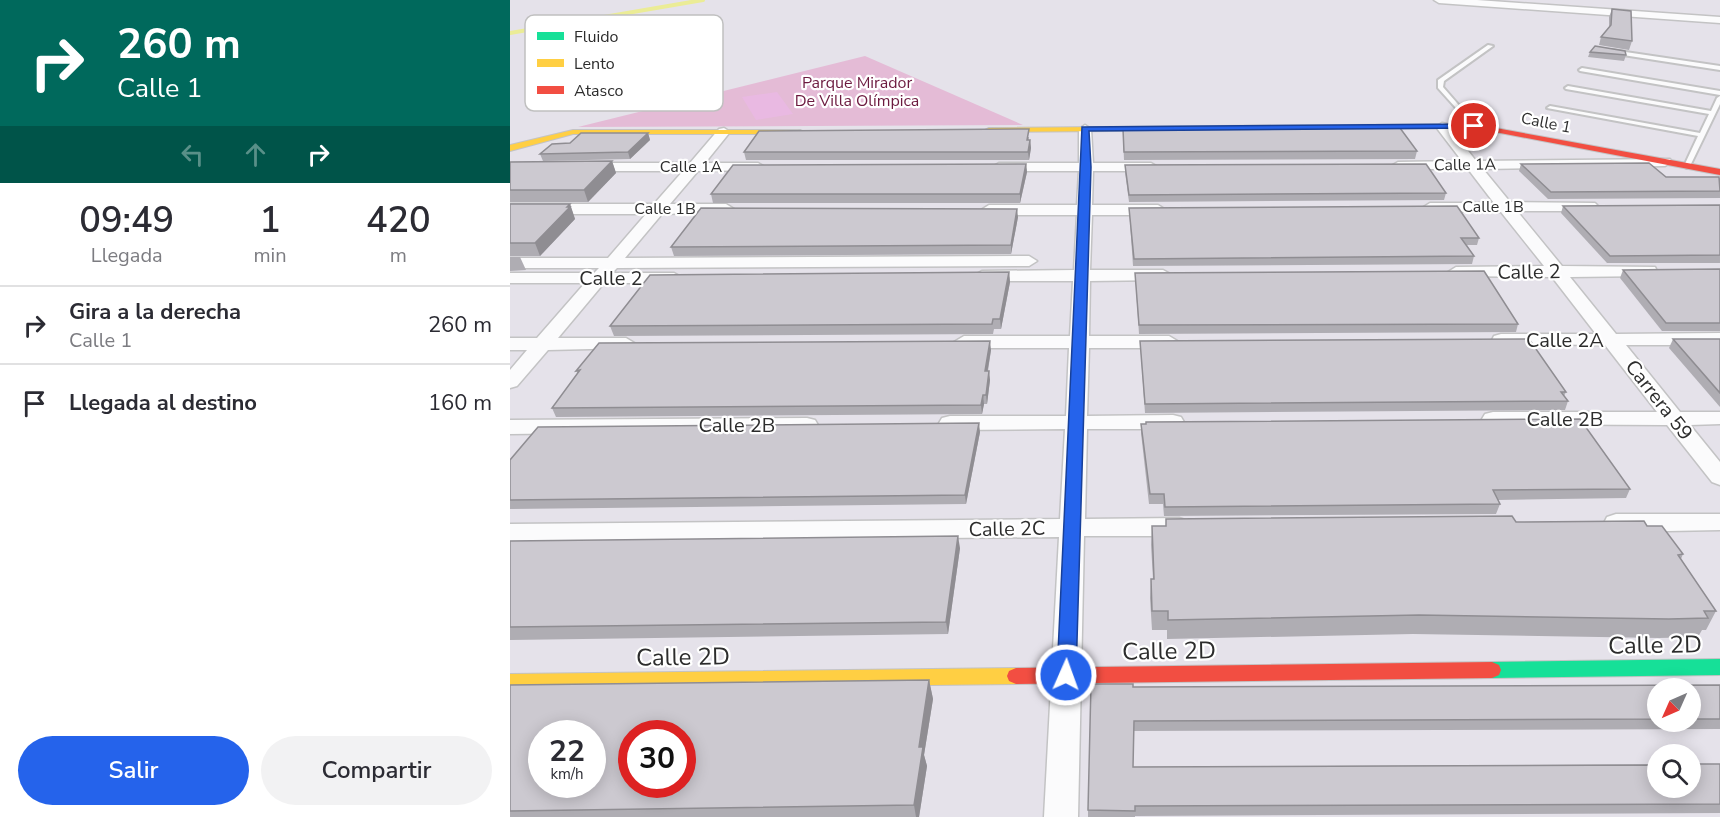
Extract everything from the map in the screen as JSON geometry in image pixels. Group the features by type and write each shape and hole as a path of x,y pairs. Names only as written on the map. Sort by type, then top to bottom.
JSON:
{"street":[{"path":"1439,0 1720,20"},
{"name":"Calle 1","path":"980,130 1474,126 1720,172"},
{"name":"Carrera 59","path":"1442,127 1720,477"},
{"path":"1061,817 1085,210 1085,129"},
{"path":"510,148 573,132 817,132"},
{"path":"510,382 724,132"},
{"name":"Calle 1A","path":"1379,166 1665,162"},
{"path":"979,167 1168,166"},
{"name":"Calle 1A","path":"567,167 777,167"},
{"name":"Calle 1B","path":"1413,208 1601,206"},
{"name":"Calle 1B","path":"510,209 741,209"},
{"path":"978,210 1178,210"},
{"name":"Calle 2","path":"1451,258 1551,264 1662,264"},
{"name":"Calle 2","path":"510,278 1082,268 1166,261"},
{"name":"Calle 2","path":"510,264 1082,268 1177,275"},
{"name":"Calle 2","path":"1438,272 1551,264"},
{"name":"Calle 2A","path":"1481,340 1720,339"},
{"path":"948,343 1186,342"},
{"path":"510,345 650,344"},
{"name":"Calle 2B","path":"1471,420 1720,418"},
{"path":"935,424 1196,422"},
{"name":"Calle 2B","path":"510,427 829,424"},
{"path":"1588,523 1720,522"},
{"name":"Calle 2C","path":"510,533 1204,527"},
{"name":"Calle 2D","path":"510,682 1720,667"}],"lane":[{"path":"1474,126 1440,87 1441,80 1490,46"},
{"path":"1608,51 1720,68"},
{"path":"1582,70 1720,93"},
{"path":"1568,88 1712,113"},
{"path":"1687,166 1720,98"},
{"path":"1550,108 1702,135"}],"green space":[{"name":"Parque Mirador De Villa Olímpica","path":"865,56 1023,125 578,127 643,111 723,111 723,91"}],"shaded area":[{"path":"777,92 793,114 756,120 742,97"}],"building":[{"path":"1612,9 1631,11 1632,41 1601,37 1611,25"},
{"path":"1595,46 1625,51 1626,55 1590,52"},
{"path":"1400,128 1417,151 1124,152 1123,129"},
{"path":"1029,129 1028,152 744,152 759,131"},
{"path":"581,133 648,133 628,152 540,154 552,144 570,143"},
{"path":"612,161 584,190 510,190 510,162"},
{"path":"1649,163 1666,177 1719,177 1720,191 1551,192 1521,164"},
{"path":"1026,164 1020,194 711,194 733,165"},
{"path":"1426,164 1446,193 1129,195 1125,165"},
{"path":"510,204 570,204 567,207 570,207 535,243 510,243"},
{"path":"1720,205 1720,255 1610,256 1563,206"},
{"path":"1457,206 1479,238 1461,238 1474,256 1134,259 1129,208"},
{"path":"701,208 1017,209 1011,245 671,247"},
{"path":"1720,269 1720,323 1666,323 1623,270"},
{"path":"1484,271 1518,324 1139,325 1135,273"},
{"path":"1009,272 1000,319 993,319 992,324 610,326 650,275"},
{"path":"1529,339 1566,392 1561,392 1568,401 1145,404 1140,341"},
{"path":"1673,339 1720,339 1720,393"},
{"path":"990,341 985,371 989,371 986,395 983,395 981,405 552,408 580,370 576,371 599,343"},
{"path":"1580,419 1630,489 1493,490 1500,504 1165,507 1164,494 1150,494 1141,424 1146,424 1146,422"},
{"path":"979,423 965,495 510,500 510,460 538,427"},
{"path":"1512,516 1516,522 1644,521 1647,526 1662,526 1683,554 1678,555 1716,611 1704,611 1708,618 1669,619 1419,615 1168,620 1168,611 1152,611 1151,579 1154,579 1152,526 1166,526 1166,519"},
{"path":"958,536 946,622 510,627 510,541"},
{"path":"929,680 919,747 923,747 914,805 510,811 510,685"},
{"path":"1091,684 1133,684 1133,687 1647,685 1647,719 1134,721 1133,767 1647,765 1647,798 1701,798 1701,764 1720,764 1720,804 1135,806 1135,811 1088,810"},
{"path":"1701,685 1720,685 1720,719 1701,719"}],"waterway":[{"path":"615,15 703,0"},
{"path":"510,33 525,30"}],"traffic: fast":[{"path":"1492,670 1720,667"}],"traffic: slow":[{"path":"989,130 1346,127"},
{"path":"510,148 573,132 800,132"},
{"path":"510,682 1016,676"}],"traffic: jam":[{"path":"1346,127 1474,126 1720,172"},
{"path":"1016,676 1492,670"}],"route":[{"path":"1066,675 1086,167 1085,129 1474,126"}]}
